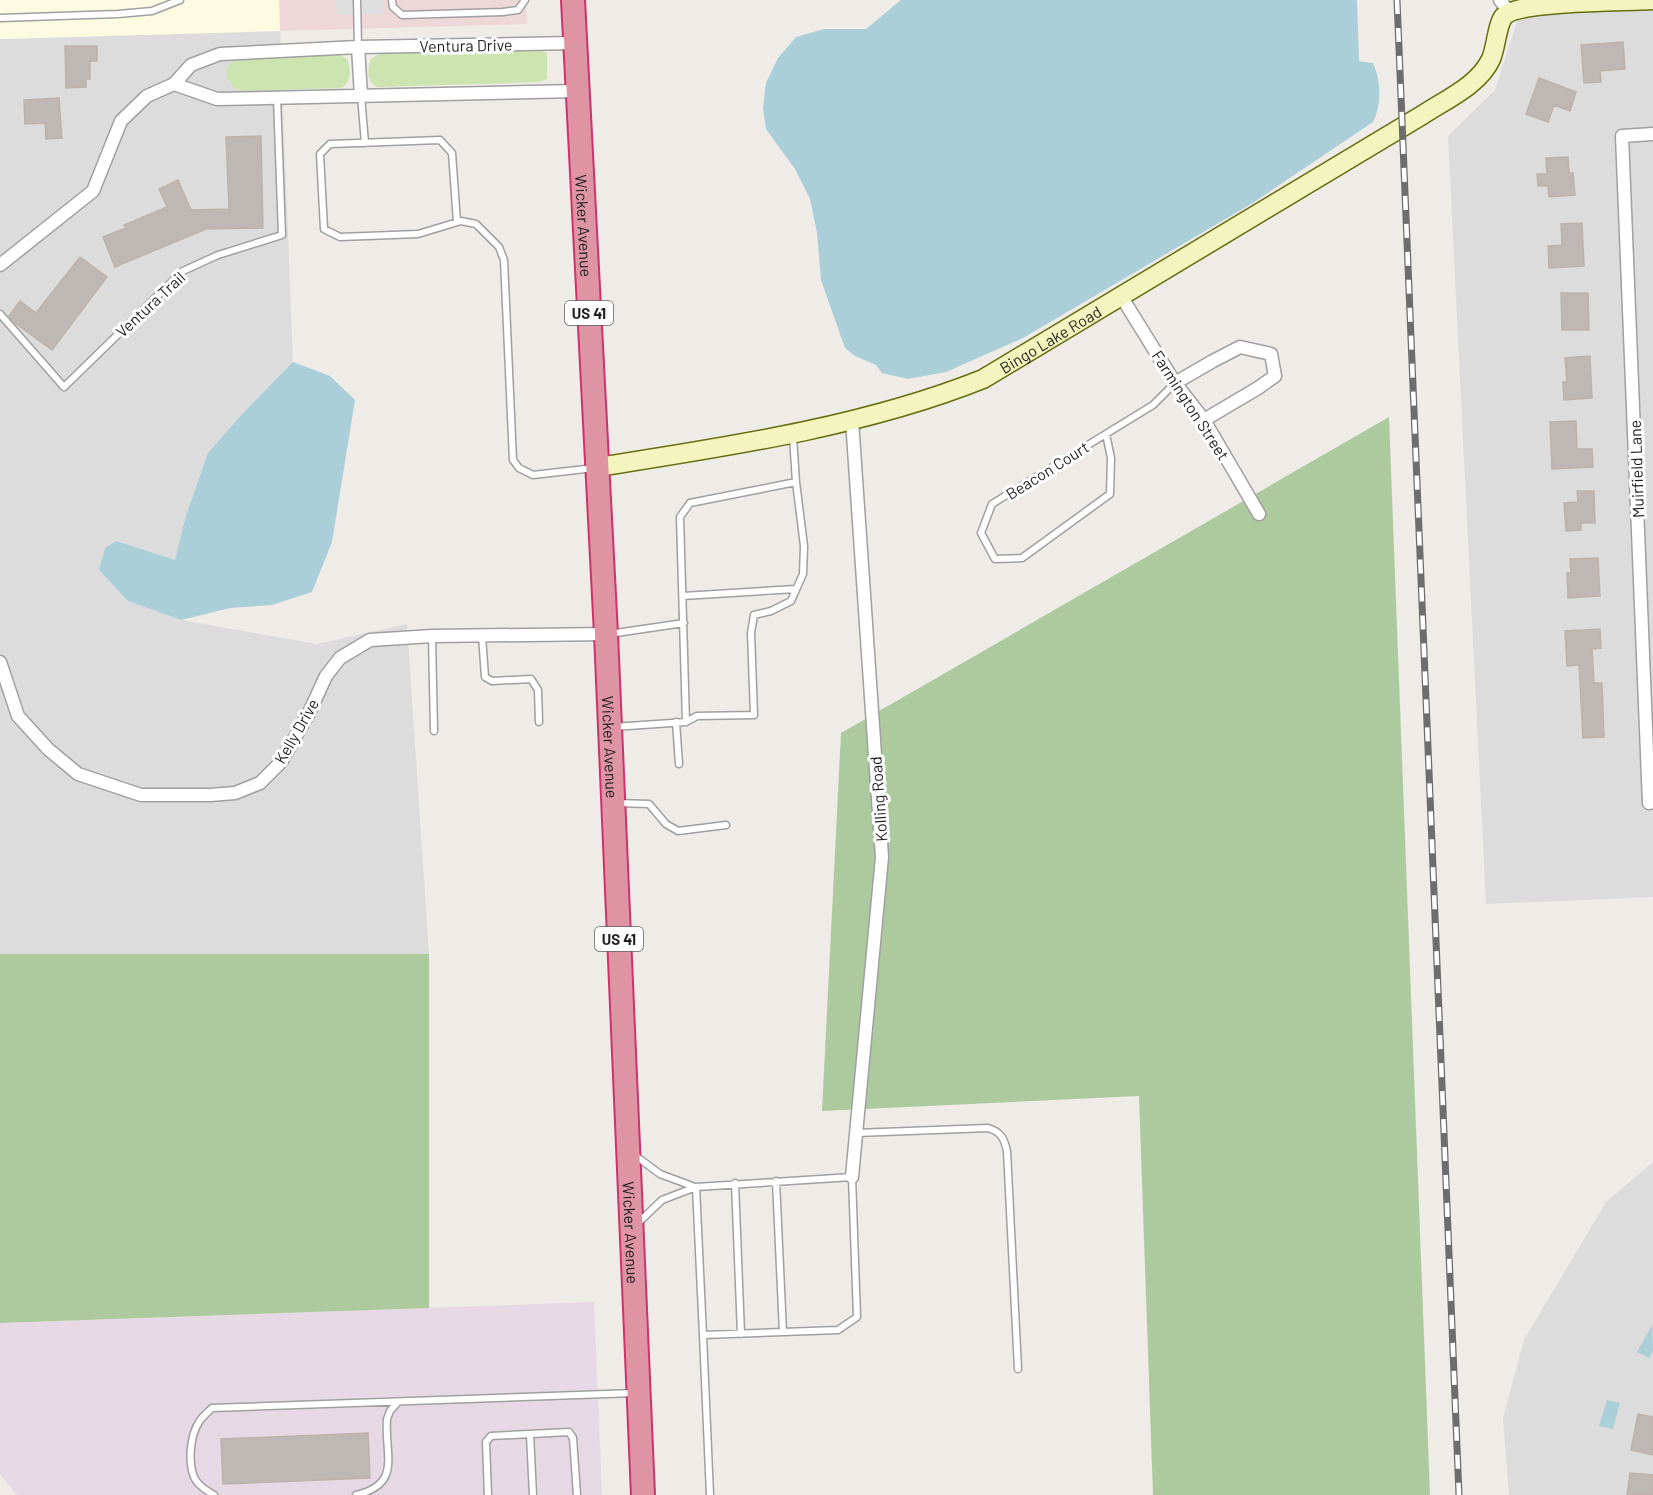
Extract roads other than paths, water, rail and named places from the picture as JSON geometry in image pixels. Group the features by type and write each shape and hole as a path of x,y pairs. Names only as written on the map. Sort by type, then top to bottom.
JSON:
{"highway":[{"name":"Wicker Avenue","path":"573,0 606,634 643,1495"}],"street":[{"path":"1504,6 1653,0"},
{"name":"Bingo Lake Road","path":"598,467 852,420 947,394 983,379 1455,94 1483,71 1490,60 1504,6"},
{"name":"Ventura Drive","path":"0,265 93,191 121,121 147,96 174,84 191,65 220,54 358,47 574,43"},
{"path":"358,47 361,96"},
{"path":"174,84 217,99 577,91"},
{"name":"Muirfield Lane","path":"1651,802 1622,136 1653,134"},
{"name":"Farmington Street","path":"1121,296 1175,383 1204,420 1259,514"},
{"name":"Beacon Court","path":"1175,383 1240,347 1271,354 1275,376 1204,420"},
{"name":"Kolling Road","path":"852,420 882,857 852,1177"},
{"name":"Kelly Drive","path":"0,662 18,716 48,749 78,774 141,795 210,795 235,793 260,783 281,762 309,713 326,676 340,658 370,640 432,636 606,634"}],"lane":[{"path":"0,18 152,11 180,0"},
{"path":"357,0 358,47"},
{"path":"392,0 393,7 402,15 503,12 518,10 525,0"},
{"path":"361,96 364,143"},
{"name":"Ventura Trail","path":"0,314 64,387 183,271 218,255 282,235 277,98"},
{"path":"457,222 452,153 440,140 330,144 320,154 324,229 339,237 418,234 461,221 476,224 499,247 504,260 513,460 519,468 533,475 598,467"},
{"name":"Beacon Court","path":"1106,434 1111,458 1110,494 1022,558 995,559 981,533 992,504 1153,405 1175,383"},
{"path":"609,727 686,722 697,716 754,715 752,633 754,615 771,611 791,602 803,574 804,546 796,482 793,432"},
{"path":"686,722 680,517 690,503 796,482"},
{"path":"683,596 796,589"},
{"path":"606,634 684,623"},
{"path":"482,635 485,677 492,681 531,679 538,690 539,722"},
{"path":"432,636 434,731"},
{"path":"676,723 679,764"},
{"path":"613,803 649,804 666,824 678,831 726,825"},
{"path":"856,1134 988,1128 998,1131 1005,1139 1018,1369"},
{"path":"628,1150 660,1174 696,1187"},
{"path":"631,1229 662,1200 696,1187 852,1177 857,1317 838,1330 703,1335"},
{"path":"776,1181 783,1332"},
{"path":"735,1183 741,1334"},
{"path":"696,1187 710,1495"},
{"path":"214,1495 206,1491 194,1478 190,1460 192,1438 199,1422 212,1408 638,1393"},
{"path":"356,1495 380,1486 388,1471 387,1419 390,1411 398,1402"},
{"path":"488,1495 486,1442 490,1436 569,1432 573,1438 577,1495"},
{"path":"530,1434 533,1495"}],"water":[{"path":"901,0 1357,0 1359,61 1373,63 1379,85 1378,108 1373,122 1251,204 1023,338 946,372 908,379 882,373 876,365 855,356 845,348 821,280 817,233 810,199 795,169 766,129 763,108 766,83 778,58 796,37 824,29 866,29"},
{"path":"293,362 330,376 355,400 332,542 312,592 272,605 230,608 181,620 128,601 99,570 105,548 116,541 175,560 186,515 208,453"},
{"path":"1652,1325 1653,1351 1649,1358 1637,1352"},
{"path":"1607,1400 1620,1403 1613,1429 1599,1426"}],"railway":[{"path":"1397,0 1459,1495"}]}
